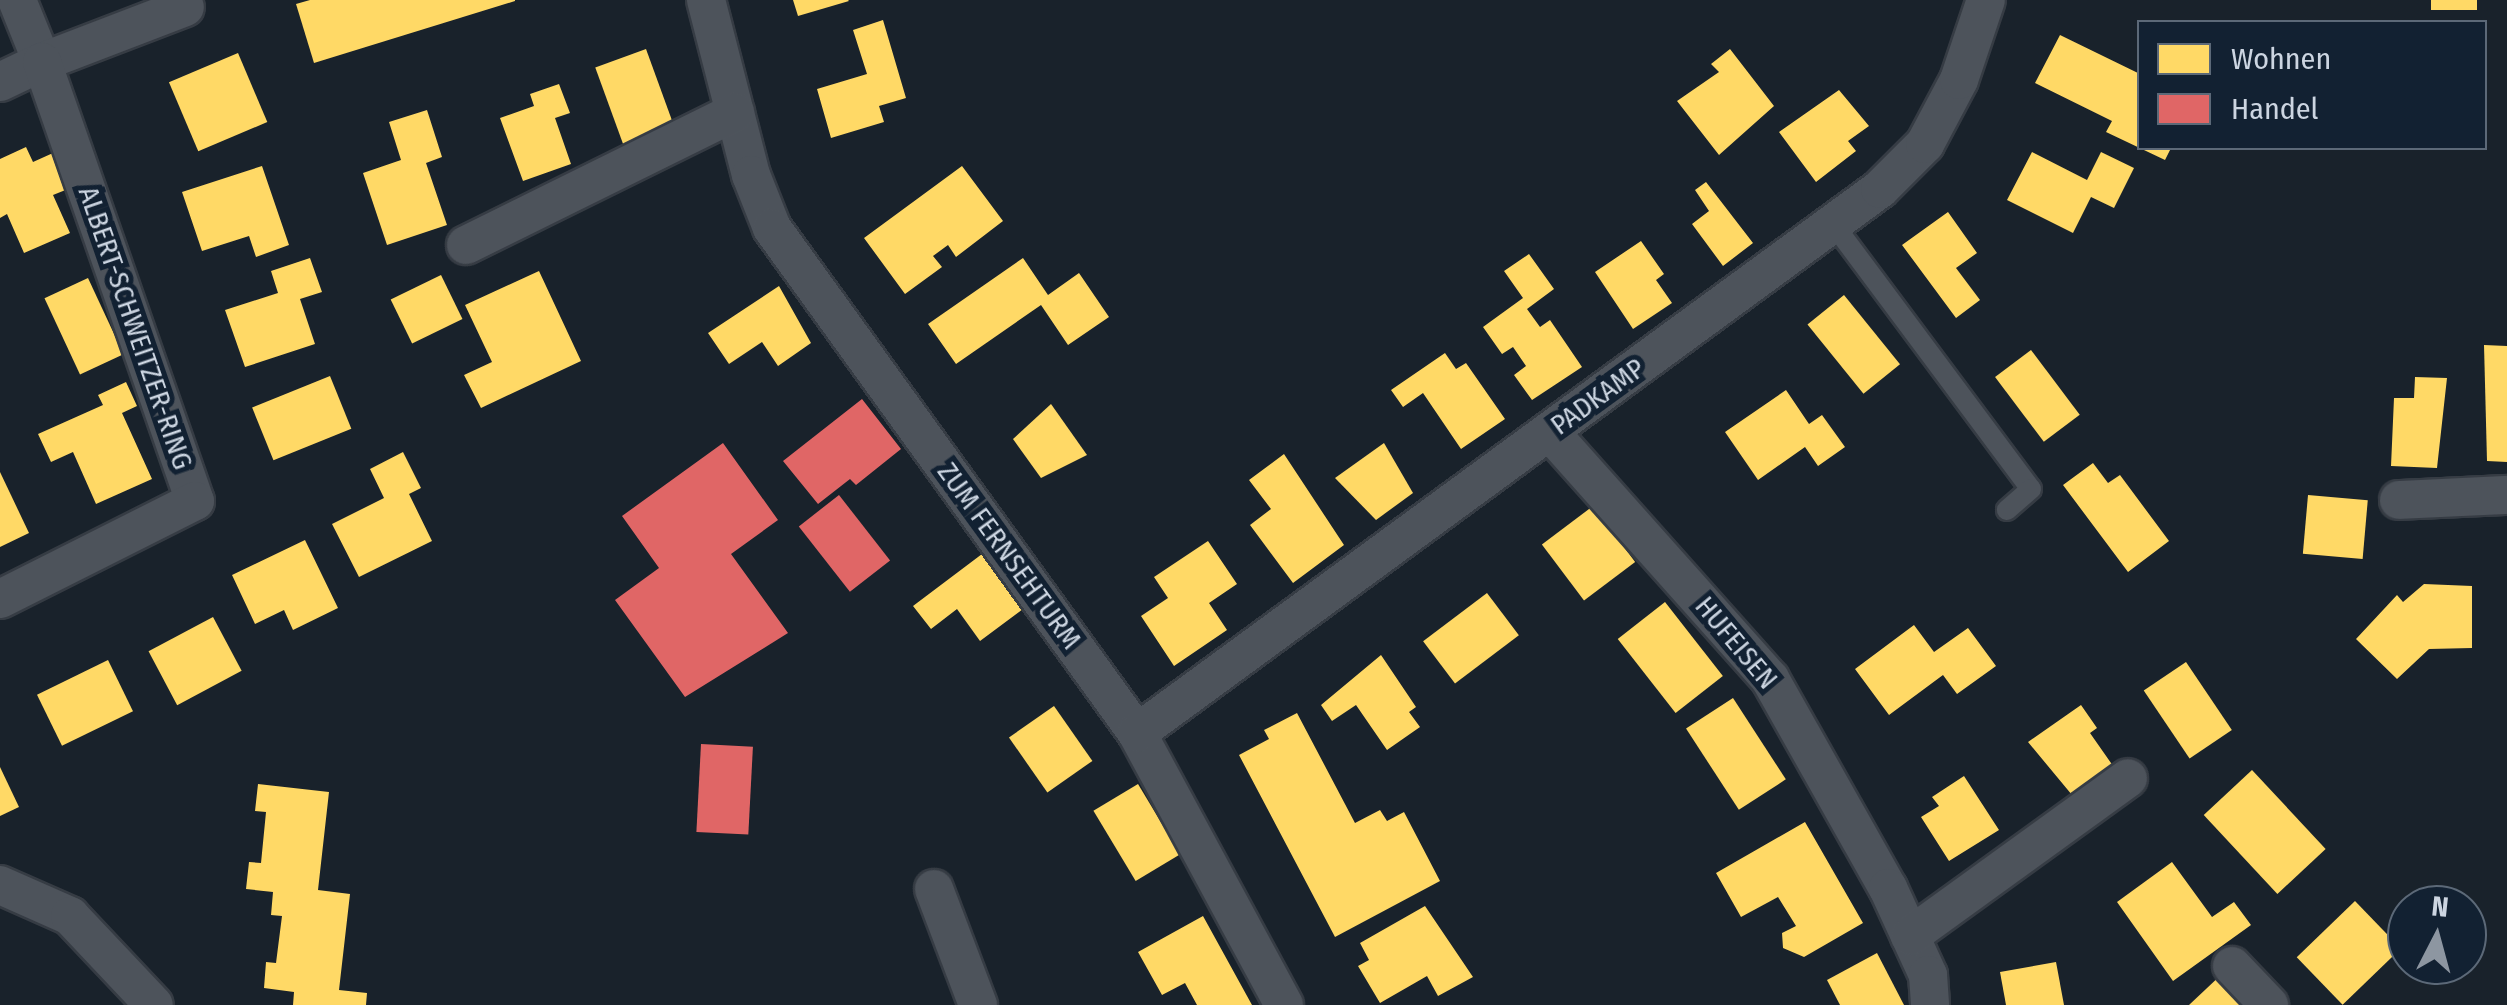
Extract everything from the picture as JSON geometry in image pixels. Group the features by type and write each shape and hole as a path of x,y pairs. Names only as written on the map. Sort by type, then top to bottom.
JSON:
{"street":[{"name":"ALBERT-SCHWEITZER-RING","path":"0,599 196,502 18,0"},
{"name":"ZUM FERNSEHTURM","path":"706,0 735,112 772,228 1137,733 1284,1005"},
{"name":"PADKAMP","path":"1137,733 1834,224 1925,144 1959,80 1986,0"},
{"path":"0,82 185,7"},
{"path":"466,245 735,112"},
{"name":"HUFEISEN","path":"1550,432 1770,679 1910,936 1928,975 1930,1005"},
{"path":"2399,500 2507,495"},
{"path":"1910,936 2128,778"},
{"path":"0,885 70,916 154,1005"},
{"path":"934,889 978,1005"},
{"path":"2232,966 2270,1005"}],"lane":[{"path":"1834,224 2031,489 2007,510"}],"building: Wohnen":[{"path":"310,0 515,1 314,63 296,4"},
{"path":"793,0 848,0 849,1 798,16"},
{"path":"2431,0 2477,0 2477,10 2431,10"},
{"path":"883,20 906,98 879,106 884,122 831,138 817,89 867,74 853,30"},
{"path":"2060,35 2137,73 2137,147 2106,132 2112,121 2035,83"},
{"path":"646,49 676,132 625,150 595,67"},
{"path":"1730,49 1774,106 1719,155 1677,101 1719,72 1711,64"},
{"path":"238,53 267,122 198,151 169,82"},
{"path":"559,84 570,113 555,118 571,164 523,181 500,118 534,106 530,94"},
{"path":"1839,90 1869,126 1848,141 1856,151 1816,182 1779,132"},
{"path":"427,110 442,157 426,163 447,225 387,245 363,173 401,160 389,122"},
{"path":"26,147 33,162 53,153 68,189 53,195 70,233 24,253 7,214 0,218 0,159"},
{"path":"2144,150 2170,150 2165,160"},
{"path":"2032,152 2087,180 2101,152 2134,168 2114,208 2091,197 2073,233 2007,200"},
{"path":"262,166 289,245 256,257 249,236 202,251 182,192"},
{"path":"962,166 1003,221 956,257 948,245 933,256 942,267 905,294 864,238"},
{"path":"1706,182 1753,243 1723,266 1692,224 1709,211 1695,190"},
{"path":"1948,212 1977,253 1956,268 1980,300 1956,318 1902,245"},
{"path":"1641,241 1664,274 1656,280 1672,303 1633,329 1595,272"},
{"path":"1529,254 1554,289 1527,309 1540,327 1550,320 1582,367 1532,400 1514,375 1526,366 1513,347 1502,354 1483,327 1523,298 1504,271"},
{"path":"310,258 322,292 300,299 315,344 245,367 225,310 278,293 271,271"},
{"path":"1023,258 1048,295 1079,273 1109,317 1068,345 1041,305 956,364 928,324"},
{"path":"539,271 581,361 481,408 464,375 492,362 465,305"},
{"path":"441,275 462,319 412,344 391,300"},
{"path":"88,278 123,354 80,374 44,298"},
{"path":"779,286 811,343 778,366 762,342 729,364 708,333"},
{"path":"1844,295 1900,364 1863,394 1807,325"},
{"path":"2484,345 2507,346 2507,462 2487,461"},
{"path":"2031,350 2080,415 2044,442 1995,377"},
{"path":"1445,353 1456,369 1466,363 1505,419 1461,449 1423,393 1403,407 1391,390"},
{"path":"330,376 351,429 273,460 252,407"},
{"path":"2415,377 2447,378 2437,468 2391,466 2394,398 2414,398"},
{"path":"126,382 137,406 122,413 152,479 96,504 73,452 51,462 38,434 103,405 98,395"},
{"path":"1786,390 1809,424 1822,415 1845,447 1818,466 1805,447 1758,480 1725,432"},
{"path":"1051,404 1087,455 1041,478 1013,439"},
{"path":"1384,443 1413,493 1376,520 1335,478"},
{"path":"403,452 421,488 409,494 432,541 359,577 332,524 384,498 370,469"},
{"path":"1284,454 1344,545 1293,583 1250,525 1271,509 1249,480"},
{"path":"2093,463 2108,483 2120,475 2169,541 2128,572 2063,485"},
{"path":"0,472 29,533 0,547"},
{"path":"2308,495 2368,500 2363,559 2303,554"},
{"path":"1593,506 1635,562 1584,600 1542,545"},
{"path":"305,540 338,608 293,630 284,610 255,624 232,575"},
{"path":"1208,541 1237,584 1209,603 1227,630 1174,666 1141,616 1168,598 1154,577"},
{"path":"982,554 1023,609 980,641 957,609 931,629 913,606"},
{"path":"2424,584 2472,586 2472,648 2429,649 2397,679 2356,639 2397,595 2403,602"},
{"path":"1487,593 1519,635 1455,683 1423,641"},
{"path":"1665,602 1723,676 1676,713 1618,639"},
{"path":"213,617 242,671 177,705 149,651"},
{"path":"1914,625 1934,652 1968,628 1996,666 1957,694 1943,675 1889,715 1855,669"},
{"path":"1381,655 1416,707 1409,712 1420,727 1387,750 1356,705 1332,721 1321,705"},
{"path":"108,660 133,711 62,746 37,695"},
{"path":"2186,662 2232,730 2190,758 2144,691"},
{"path":"1733,698 1786,779 1739,810 1686,728"},
{"path":"2081,705 2097,728 2090,733 2118,773 2077,801 2028,742"},
{"path":"1054,706 1092,761 1047,792 1009,738"},
{"path":"1297,713 1355,823 1380,810 1387,821 1404,812 1440,881 1335,937 1239,755 1269,739 1264,730"},
{"path":"0,767 19,807 0,816"},
{"path":"2252,770 2326,849 2277,894 2204,815"},
{"path":"1964,776 1999,830 1949,861 1921,817 1939,806 1932,797"},
{"path":"258,784 329,792 318,890 350,894 339,990 367,993 366,1005 293,1005 294,992 264,988 266,962 276,963 282,916 271,915 273,892 246,889 249,862 261,863 266,812 255,811"},
{"path":"1138,784 1180,854 1136,881 1093,811"},
{"path":"1805,822 1863,923 1804,957 1783,948 1782,933 1796,926 1778,897 1741,917 1716,873"},
{"path":"2172,862 2212,917 2234,902 2251,925 2173,981 2117,902"},
{"path":"2355,901 2387,934 2387,962 2343,1005 2297,957"},
{"path":"1425,906 1473,977 1438,996 1427,976 1380,1003 1358,966 1369,960 1360,943"},
{"path":"1203,916 1252,1005 1197,1005 1185,983 1162,995 1138,952"},
{"path":"1877,953 1904,1005 1840,1005 1827,980"},
{"path":"2056,962 2064,1005 2006,1005 2000,972"},
{"path":"2223,973 2252,1005 2189,1005"}],"building: Handel":[{"path":"862,399 901,449 856,485 850,479 818,504 783,461"},
{"path":"723,443 778,520 731,554 788,633 685,697 615,600 659,568 622,516"},
{"path":"839,495 890,560 850,592 799,526"},
{"path":"701,744 753,747 748,835 696,832"}]}
